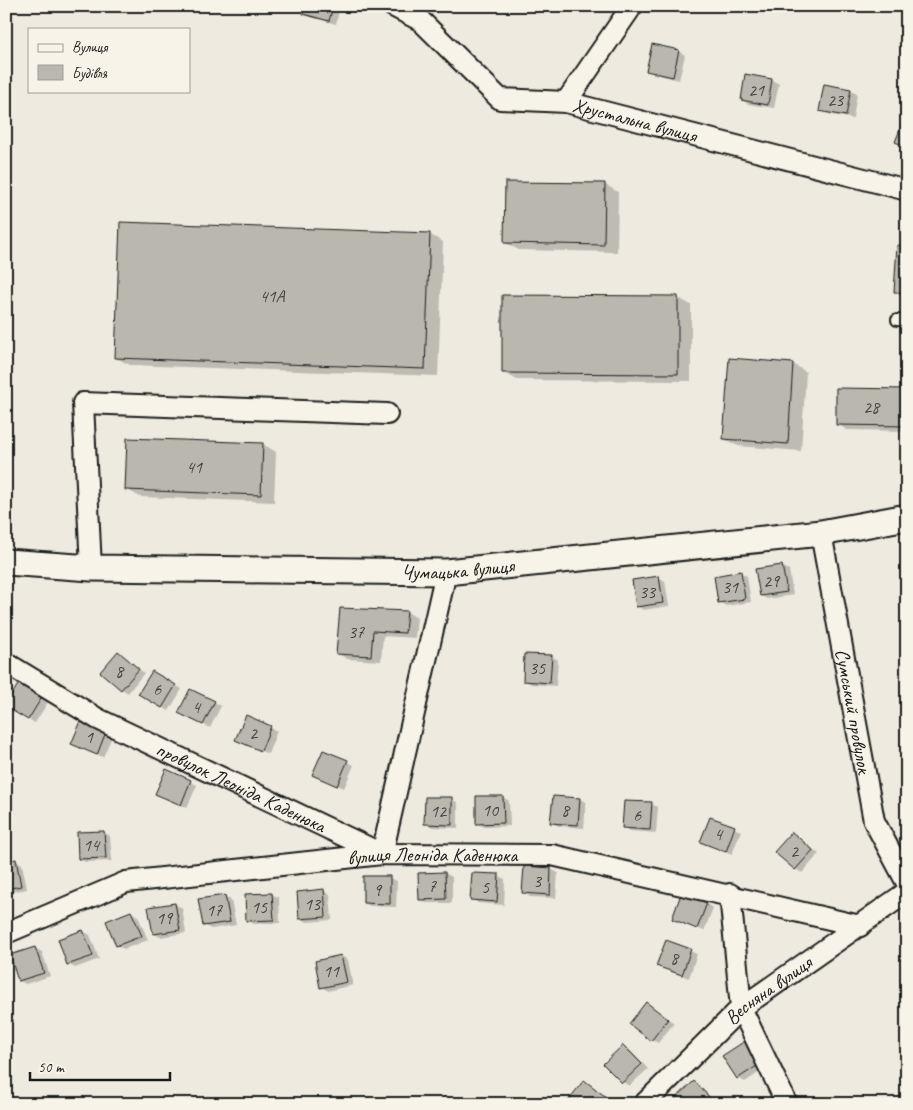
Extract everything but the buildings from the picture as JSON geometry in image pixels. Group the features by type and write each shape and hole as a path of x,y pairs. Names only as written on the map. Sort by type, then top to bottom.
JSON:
{"street":[{"name":"Хрустальна вулиця","path":"393,6 420,20 500,99 566,102 907,190"},
{"path":"566,102 632,6"},
{"path":"91,568 83,403 387,414"},
{"name":"Чумацька вулиця","path":"6,562 91,568 446,572 821,533 907,517"},
{"name":"Сумський провулок","path":"821,533 874,821 907,883"},
{"path":"382,854 446,572"},
{"name":"провулок Леоніда Каденюка","path":"6,663 98,720 382,854"},
{"name":"вулиця Леоніда Каденюка","path":"6,932 126,882 382,854 552,855 730,894 860,926"},
{"name":"Весняна вулиця","path":"644,1104 741,1008 907,892"},
{"path":"730,894 741,1008 787,1104"}]}
